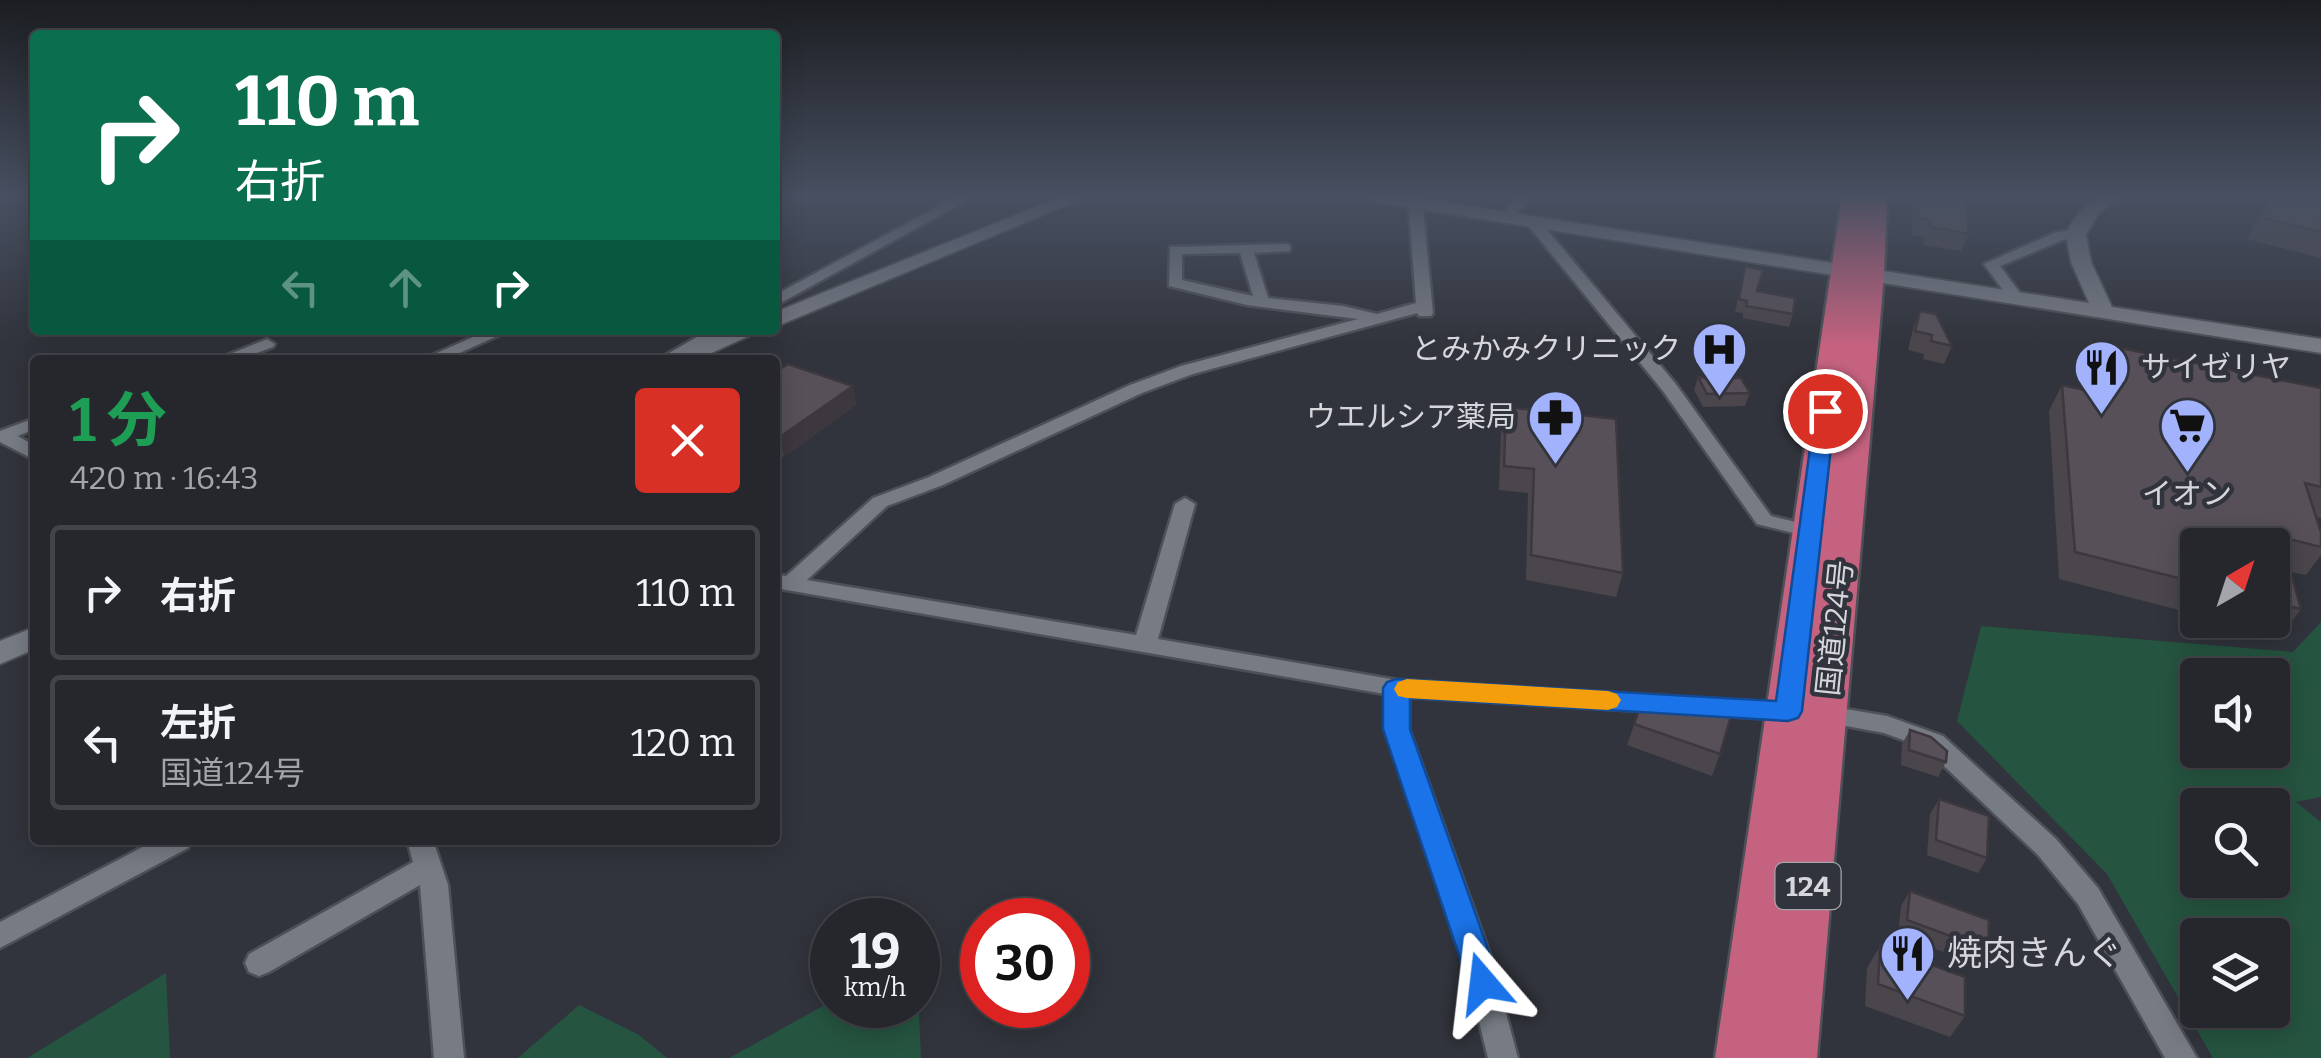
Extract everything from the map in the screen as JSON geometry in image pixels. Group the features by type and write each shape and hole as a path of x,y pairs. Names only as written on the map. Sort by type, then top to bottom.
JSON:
{"highway":[{"name":"国道124号","path":"1856,246 1857,273"},
{"name":"国道124号","path":"1790,1058 1808,713 1857,273 1864,246"},
{"name":"国道124号","path":"1742,1058 1808,713"}],"street":[{"path":"780,297 874,246"},
{"path":"780,318 956,246"},
{"path":"782,582 880,502 1170,376 1376,319 1425,310 1419,246"},
{"path":"1553,246 1669,386 1764,520 1826,535"},
{"path":"1688,246 2321,346"},
{"path":"2015,297 1991,264 2034,246"},
{"path":"2075,246 2075,254 2103,311"},
{"path":"1285,248 1175,250 1174,283 1262,302 1344,311 1376,319"},
{"path":"1246,250 1262,302"},
{"path":"441,355 489,335"},
{"path":"675,355 712,335"},
{"path":"688,355 738,335"},
{"path":"240,355 267,344"},
{"path":"2,436 30,425"},
{"path":"2,436 30,451"},
{"path":"1145,644 1185,504"},
{"path":"782,582 1396,688 1808,713 1887,725 1934,742 2047,847 2088,896 2182,1058"},
{"path":"0,653 30,639"},
{"path":"1396,688 1397,729 1476,956 1503,1058"},
{"path":"0,936 169,845"},
{"path":"258,963 424,854 434,885 449,1058"}],"green space":[{"path":"2321,622 2321,797 2296,802 2321,822 2321,1058 2213,1058 2196,1028 2290,1028 2290,918 2180,918 2180,1001 2107,874 1957,721 1981,626 2293,652"},
{"path":"166,973 170,1058 27,1058"},
{"path":"579,1005 639,1035 667,1058 518,1058"},
{"path":"810,1013 810,1028 920,1028 921,1058 729,1058"}],"building":[{"path":"1745,266 1763,270 1757,291 1795,298 1793,314 1746,306 1747,301 1739,299"},
{"path":"1920,311 1936,314 1952,346 1931,341 1932,335 1915,331"},
{"name":"イオン","path":"2100,344 2321,388 2321,487 2305,483 2321,532 2321,547 2290,539 2290,528 2180,528 2180,578 2075,552 2062,385 2107,395"},
{"path":"788,364 853,386 780,437 780,369"},
{"path":"1698,377 1741,378 1750,393 1707,394"},
{"path":"1506,407 1616,419 1623,573 1531,555 1534,469 1504,466"},
{"name":"イオン","path":"2290,569 2301,609 2290,606"},
{"path":"1645,693 1667,694 1731,716 1720,754 1634,724"},
{"path":"1910,730 1931,737 1947,751 1946,762 1909,750"},
{"path":"1939,799 1989,816 1987,858 1936,840"},
{"path":"1910,891 1989,920 1988,950 1907,920"},
{"path":"1880,946 1965,977 1965,1016 1878,984"}],"slow traffic":[{"path":"1407,689 1608,700"}],"place":[{"name":"とみかみクリニック","path":"1720,398"},
{"name":"サイゼリヤ","path":"2102,416"},
{"name":"ウエルシア薬局","path":"1555,466"},
{"name":"イオン","path":"2187,475"},
{"name":"焼肉きんぐ","path":"1908,1002"}],"route":[{"path":"1483,983 1397,729 1396,688 1788,711 1825,411"}]}
